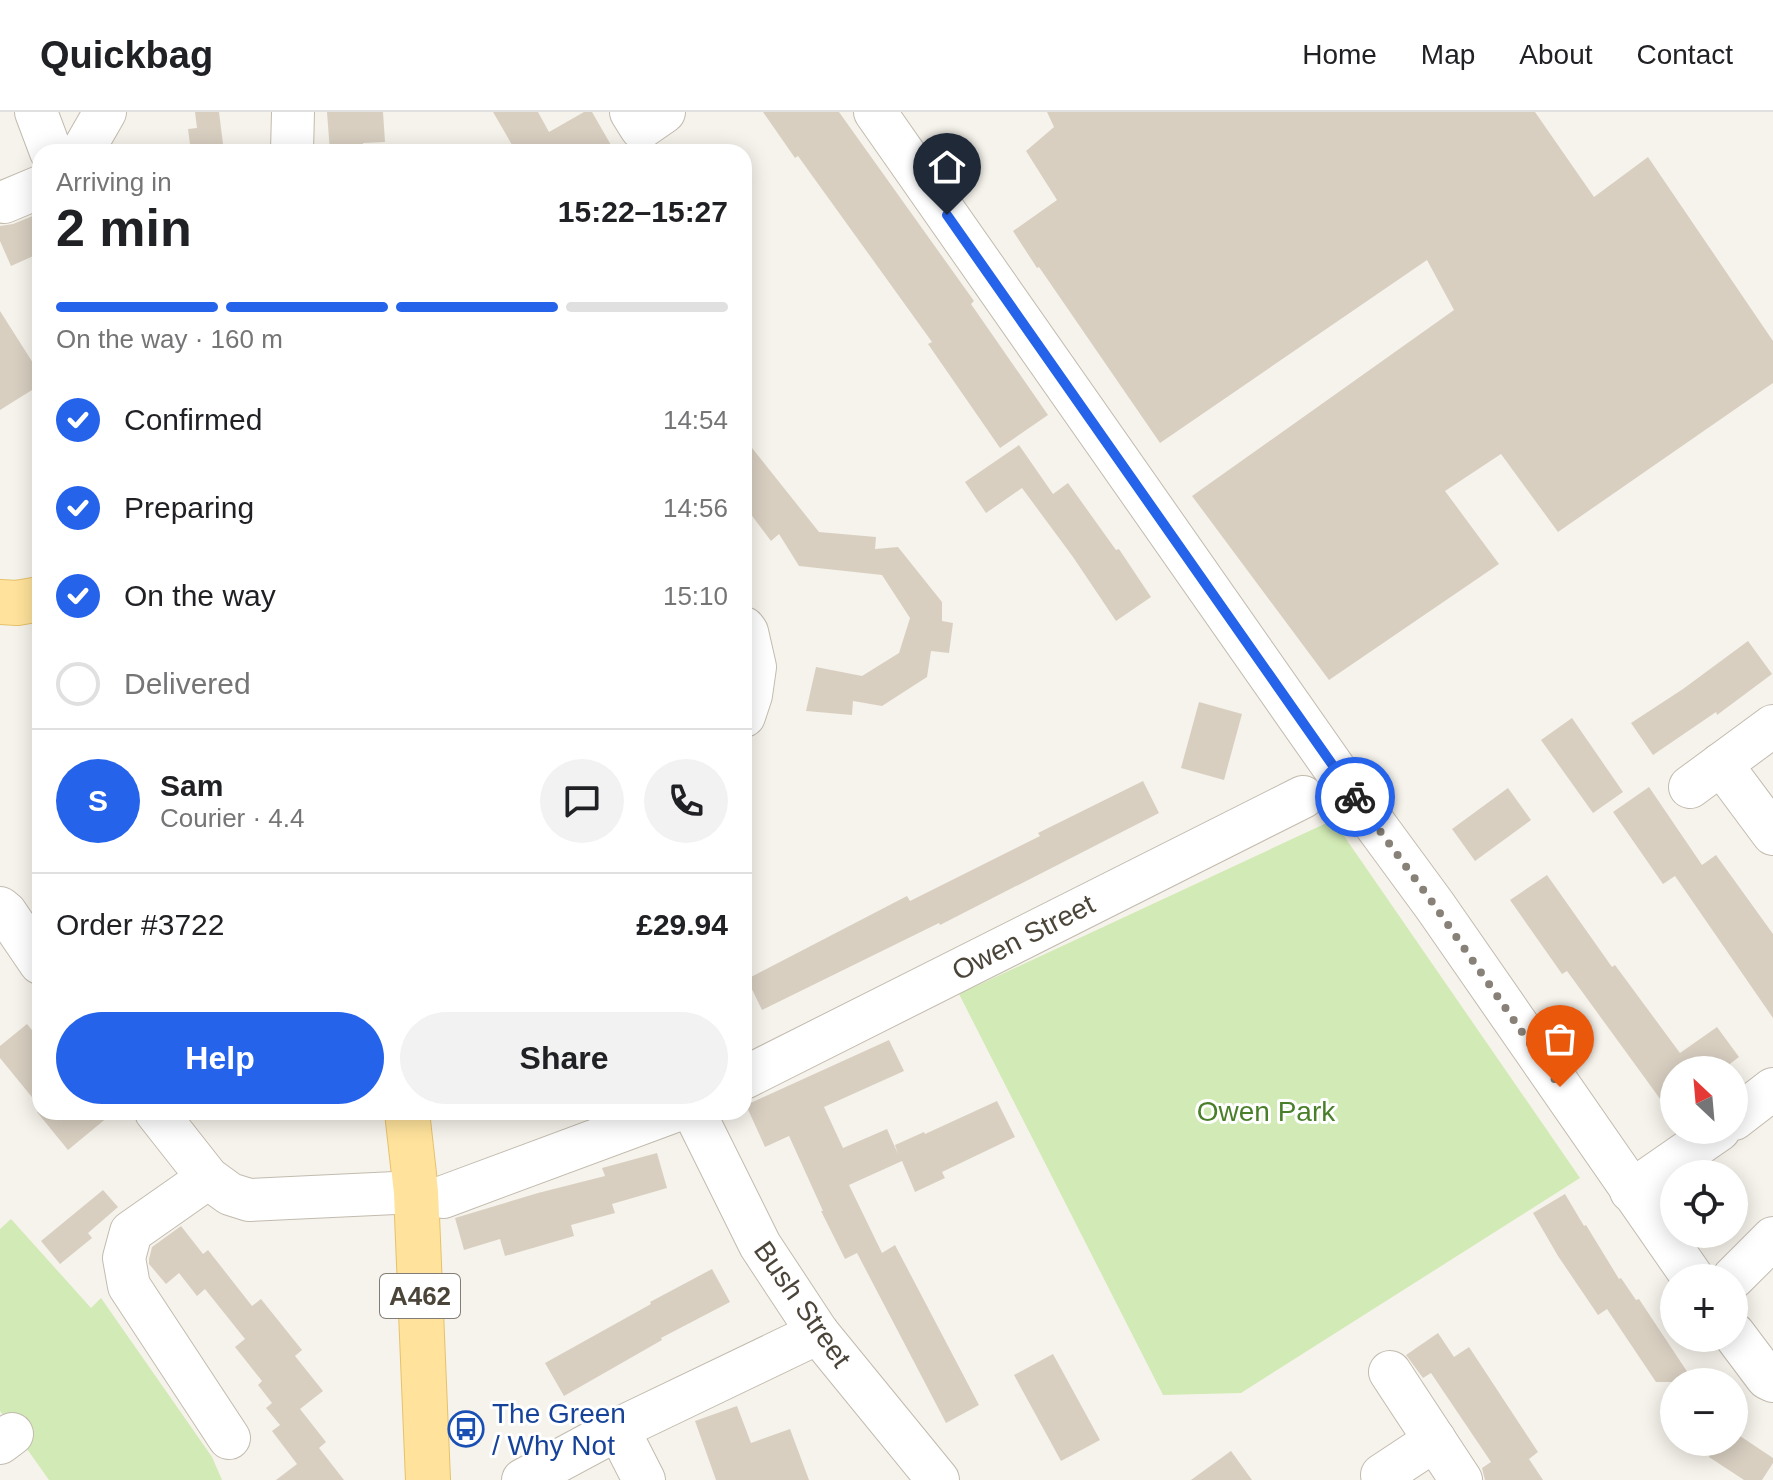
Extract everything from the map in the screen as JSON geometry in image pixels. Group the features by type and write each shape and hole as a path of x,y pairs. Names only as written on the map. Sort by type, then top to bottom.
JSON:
{"main road":[{"name":"A462","path":"409,1120 430,1194 428,1480"}],"street":[{"path":"36,112 48,144"},
{"path":"87,144 105,112"},
{"path":"292,144 293,112"},
{"path":"631,112 641,128 664,112"},
{"path":"875,112 1341,778 1435,906 1683,1264"},
{"path":"752,654 755,667 752,688"},
{"path":"1773,726 1706,775 1773,834"},
{"name":"Owen Street","path":"752,1074 1303,797"},
{"path":"0,908 32,951"},
{"path":"1748,1108 1773,1089"},
{"path":"162,1120 208,1178 230,1194 249,1200 430,1194 648,1120"},
{"name":"Bush Street","path":"698,1120 760,1245 818,1333 938,1480"},
{"path":"1631,1191 1699,1144"},
{"path":"208,1178 131,1232 124,1258 129,1286 229,1438"},
{"path":"1747,1264 1773,1238"},
{"path":"523,1480 618,1429 818,1333"},
{"path":"1748,1352 1767,1378 1773,1381"},
{"path":"1390,1372 1461,1480"},
{"path":"618,1429 644,1480"},
{"path":"1382,1475 1435,1440"}],"green space":[{"name":"Owen Park","path":"1333,820 1580,1178 1241,1393 1163,1395 959,994"},
{"path":"11,1219 91,1308 101,1298 212,1457 222,1480 49,1480 0,1411 0,1229"}],"building":[{"path":"195,112 219,112 223,144 190,144 188,129 197,128"},
{"path":"327,112 383,112 385,142 329,144"},
{"path":"493,112 538,112 549,132 584,112 592,112 610,144 512,144"},
{"path":"763,112 839,112 974,301 971,304 1048,415 1000,448 928,344 932,342"},
{"path":"1047,112 1535,112 1594,197 1648,157 1773,341 1773,383 1558,532 1501,454 1445,491 1499,564 1329,680 1192,496 1454,310 1427,260 1160,443 1013,231 1057,200 1026,151 1054,127"},
{"path":"32,216 32,257 11,266 0,241 0,226"},
{"path":"0,311 32,361 32,390 0,410"},
{"path":"1019,445 1053,494 1068,483 1151,597 1116,621 1022,488 986,513 965,482"},
{"path":"752,448 819,532 876,537 875,549 898,547 942,602 942,621 953,623 949,653 931,651 927,677 882,706 853,701 852,715 806,711 816,667 862,676 899,653 910,618 882,575 799,566 779,534 771,541 752,516"},
{"path":"1748,641 1772,674 1717,715 1716,712 1653,755 1631,723"},
{"path":"1199,702 1242,714 1224,780 1181,768"},
{"path":"1572,718 1623,792 1593,813 1541,740"},
{"path":"1143,781 1159,813 940,925 762,1010 752,989 752,976 907,896 910,901 1040,836 1038,833"},
{"path":"1649,787 1702,865 1716,855 1773,934 1773,1018 1675,876 1663,884 1613,812"},
{"path":"1508,788 1531,820 1475,861 1452,829"},
{"path":"1547,875 1612,967 1615,965 1680,1053 1717,1027 1738,1056 1660,1056 1660,1099 1567,971 1562,974 1510,900"},
{"path":"27,1024 32,1030 32,1097 0,1058 0,1046"},
{"path":"889,1040 904,1071 824,1107 843,1148 887,1129 898,1154 895,1145 997,1101 1015,1137 942,1172 945,1178 915,1192 902,1161 849,1185 882,1253 895,1245 979,1405 946,1423 857,1253 845,1259 789,1136 765,1147 752,1118 752,1102"},
{"path":"44,1120 104,1120 68,1150"},
{"path":"657,1153 667,1188 612,1204 615,1213 571,1225 574,1236 505,1256 500,1239 464,1250 455,1218 605,1176 602,1168"},
{"path":"103,1190 118,1207 88,1233 92,1238 60,1264 41,1241"},
{"path":"1565,1194 1619,1279 1636,1300 1639,1299 1660,1331 1660,1352 1674,1352 1685,1368 1660,1368 1660,1382 1656,1382 1607,1309 1598,1315 1533,1213"},
{"path":"181,1226 203,1254 208,1250 252,1306 261,1299 302,1350 295,1356 323,1391 300,1409 326,1442 319,1448 344,1480 276,1480 297,1464 272,1431 280,1425 266,1408 272,1403 258,1385 262,1381 235,1347 245,1339 205,1289 197,1296 179,1273 166,1284 149,1264 152,1247"},
{"path":"712,1269 730,1302 661,1338 564,1396 545,1363"},
{"path":"1438,1333 1454,1357 1469,1347 1538,1452 1529,1459 1543,1480 1485,1480 1482,1468 1491,1462 1431,1373 1423,1378 1406,1355"},
{"path":"1053,1354 1100,1440 1061,1461 1014,1375"},
{"path":"737,1406 751,1443 790,1429 809,1480 716,1480 695,1421"},
{"path":"1748,1441 1773,1458 1773,1463 1762,1480 1744,1480 1709,1457 1748,1456"},
{"path":"1231,1451 1252,1480 1191,1480"}],"way so far":[{"path":"1355,797 1435,906 1560,1087"}],"place":[{"name":"The Green / Why Not","path":"466,1429"}],"route":[{"path":"947,215 1355,797"}]}
